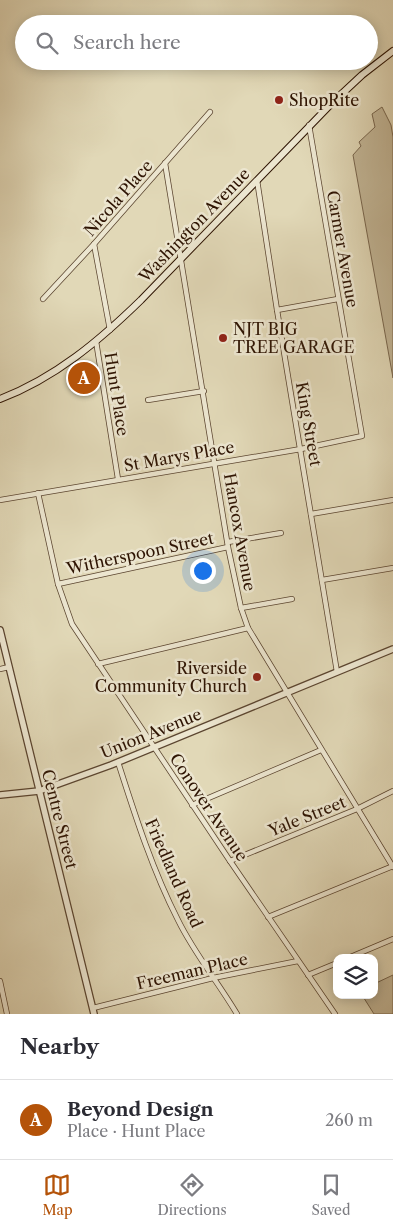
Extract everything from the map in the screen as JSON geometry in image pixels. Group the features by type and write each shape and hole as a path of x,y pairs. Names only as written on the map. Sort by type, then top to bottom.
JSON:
{"main road":[{"name":"Washington Avenue","path":"378,63 393,51"},
{"name":"Washington Avenue","path":"0,399 44,378 71,361 110,330 309,126 368,70"}],"street":[{"name":"Nicola Place","path":"43,299 210,112"},
{"name":"Carmer Avenue","path":"309,126 362,436"},
{"name":"Hancox Avenue","path":"165,163 228,544 241,608 248,628 356,809 393,867"},
{"name":"King Street","path":"257,180 276,310 301,449 336,672"},
{"path":"94,244 110,330"},
{"path":"276,310 338,299"},
{"name":"Hunt Place","path":"96,341 118,479"},
{"path":"148,400 204,391"},
{"name":"St Marys Place","path":"0,500 301,449 362,436"},
{"name":"Conover Avenue","path":"38,493 58,584 72,624 192,805 335,1014"},
{"path":"311,514 393,500"},
{"name":"Witherspoon Street","path":"58,584 282,533"},
{"path":"322,580 393,568"},
{"path":"241,608 292,599"},
{"path":"98,664 248,628"},
{"name":"Centre Street","path":"0,630 94,1011"},
{"name":"Union Avenue","path":"0,795 39,791 118,762 393,649"},
{"path":"0,669 9,667"},
{"path":"192,805 321,750"},
{"name":"Friedland Road","path":"118,762 145,843 174,912 213,978 238,1014"},
{"name":"Yale Street","path":"230,861 356,809 393,791"},
{"path":"268,917 393,867"},
{"path":"357,954 393,939"},
{"name":"Freeman Place","path":"94,1011 213,978 298,960"},
{"path":"308,975 333,965"},
{"path":"0,981 7,1014"}],"shaded area":[{"path":"382,107 391,125 393,137 393,378 353,155 361,146 359,142 375,127 372,114"},
{"path":"393,975 393,1014 374,1014 365,999 378,999 378,982"}],"place":[{"name":"ShopRite","path":"279,100"},
{"name":"NJT BIG TREE GARAGE","path":"223,338"},
{"name":"Beyond Design","path":"84,378"},
{"name":"Riverside Community Church","path":"257,677"}]}
